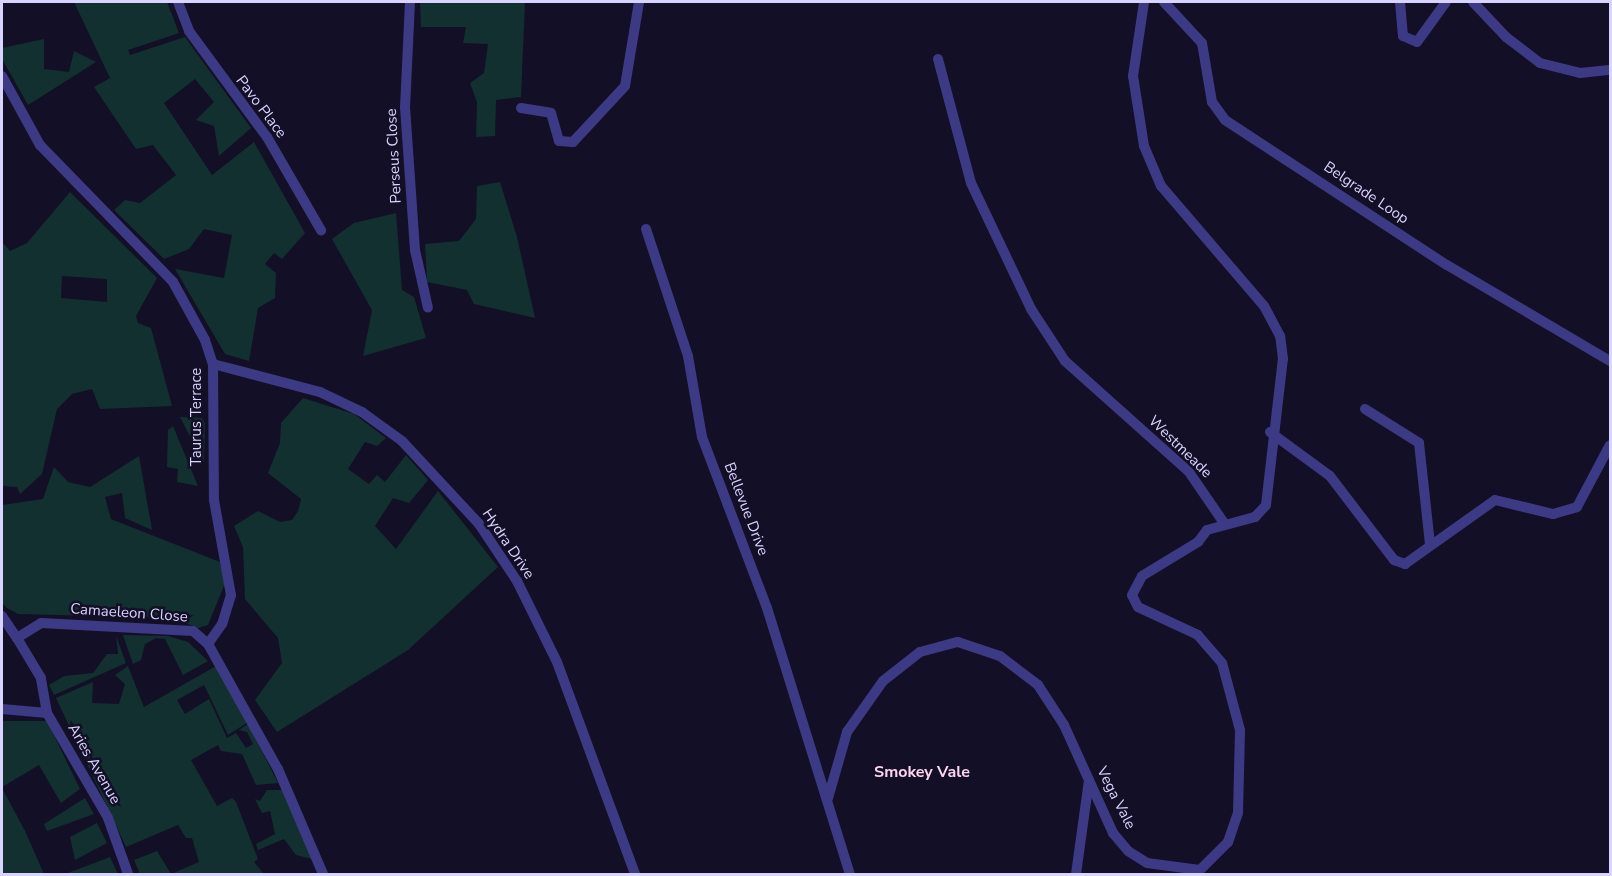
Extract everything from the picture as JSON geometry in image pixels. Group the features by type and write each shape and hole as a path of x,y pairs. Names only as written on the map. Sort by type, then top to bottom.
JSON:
{"street":[{"name":"Pavo Place","path":"178,2 189,31 267,137 321,230"},
{"name":"Perseus Close","path":"410,2 405,107 415,250 428,308"},
{"path":"521,108 552,113 559,141 573,142 625,86 639,2"},
{"path":"1144,2 1133,76 1144,146 1161,186 1264,306 1280,336 1283,359 1270,432 1266,505 1255,517 1224,524"},
{"name":"Belgrade Loop","path":"1164,2 1202,43 1212,102 1225,120 1447,266 1611,362"},
{"path":"1400,2 1403,36 1417,42 1446,2"},
{"path":"1473,2 1506,37 1540,63 1580,73 1611,70"},
{"name":"Westmeade","path":"938,59 971,183 1031,309 1065,361 1189,472 1224,524"},
{"name":"Taurus Terrace","path":"2,76 58,166 173,282 213,364 211,470 231,595 222,624 208,644"},
{"name":"Bellevue Drive","path":"646,229 688,356 702,437 828,798 850,874"},
{"name":"Hydra Drive","path":"213,364 320,392 363,412 402,441 479,524 517,581 557,662 635,874"},
{"path":"1365,410 1419,443 1430,545"},
{"path":"1270,432 1330,476 1394,560 1413,562 1430,545 1495,500 1553,514 1577,507 1611,445"},
{"name":"Vega Vale","path":"828,798 847,732 883,681 920,652 958,642 1000,656 1038,685 1064,725 1113,833 1147,863 1200,870 1228,842 1238,813 1240,730 1222,663 1198,635 1138,607 1132,595 1142,576 1224,524"},
{"path":"2,616 41,678 47,713 2,709"},
{"name":"Camaeleon Close","path":"17,638 41,623 193,631 208,644"},
{"path":"208,644 278,769 323,874"},
{"name":"Aries Avenue","path":"47,713 108,818 128,874"},
{"path":"1076,874 1089,780"}],"green space":[{"path":"74,2 167,2 179,33 128,50 130,55 185,37 251,128 219,156 214,126 196,120 214,102 195,79 164,103 212,175 254,142 305,233 282,259 274,253 265,264 276,273 275,298 258,308 249,361 225,354 175,269 224,278 232,235 204,229 189,249 164,259 114,210 125,200 140,203 176,175 153,145 136,149 94,87 110,78"},
{"path":"420,2 525,2 521,97 496,100 495,136 476,137 477,102 470,83 484,73 488,44 463,43 466,27 421,27"},
{"path":"44,39 44,69 69,72 74,51 96,62 28,105 2,59 2,48"},
{"path":"500,182 517,237 535,318 474,304 467,290 427,282 425,244 459,241 476,219 477,186"},
{"path":"70,192 157,278 136,316 138,323 151,328 172,406 100,409 92,389 72,394 57,409 42,474 20,494 17,487 2,486 2,242 10,251 27,243","holes":["62,276 107,279 107,302 61,298"]},
{"path":"396,213 402,290 414,297 426,338 363,356 372,310 332,239 354,223"},
{"path":"303,398 354,414 386,438 377,446 365,442 348,469 369,484 377,475 385,482 406,455 428,480 409,503 393,498 375,526 396,549 438,491 498,567 408,650 277,732 255,700 282,663 278,638 245,599 243,547 234,526 258,511 280,522 292,520 298,511 301,499 268,473 280,443 281,423"},
{"path":"180,417 202,418 205,423 204,464"},
{"path":"173,426 198,486 177,482 178,469 167,467 168,430"},
{"path":"139,456 152,530 125,518 122,493 105,497 111,519 220,562 225,583 208,625 198,628 174,618 18,614 7,608 2,603 2,505 43,499 54,467 68,482 90,487"},
{"path":"123,635 168,636 188,642 208,661 183,675 165,639 156,638 145,644 141,660 133,664"},
{"path":"116,636 126,663 54,695 49,685 64,676 93,673 107,654 118,654"},
{"path":"128,666 144,707 216,666 248,722 228,735 204,685 177,700 185,714 209,699 227,738 236,733 246,748 253,744 247,732 239,730 248,724 278,783 256,785 242,754 221,751 218,745 191,760 217,806 232,798 236,802 258,859 254,862 264,874 171,874 199,862 192,838 186,838 178,825 126,847 56,698 93,682 92,703 119,704 125,684 115,675"},
{"path":"2,721 47,721 80,789 61,803 39,765 2,787"},
{"path":"2,788 25,831 44,874 2,874"},
{"path":"267,790 282,790 312,859 296,855 284,839 258,850 256,844 275,834 270,811 262,813 255,799 260,801"},
{"path":"85,798 94,814 47,831 44,824"},
{"path":"97,823 107,843 75,860 70,837"},
{"path":"157,851 171,874 140,874 134,860"},
{"path":"110,857 118,874 65,874"}],"district":[{"name":"Smokey Vale","path":"922,772"}]}
